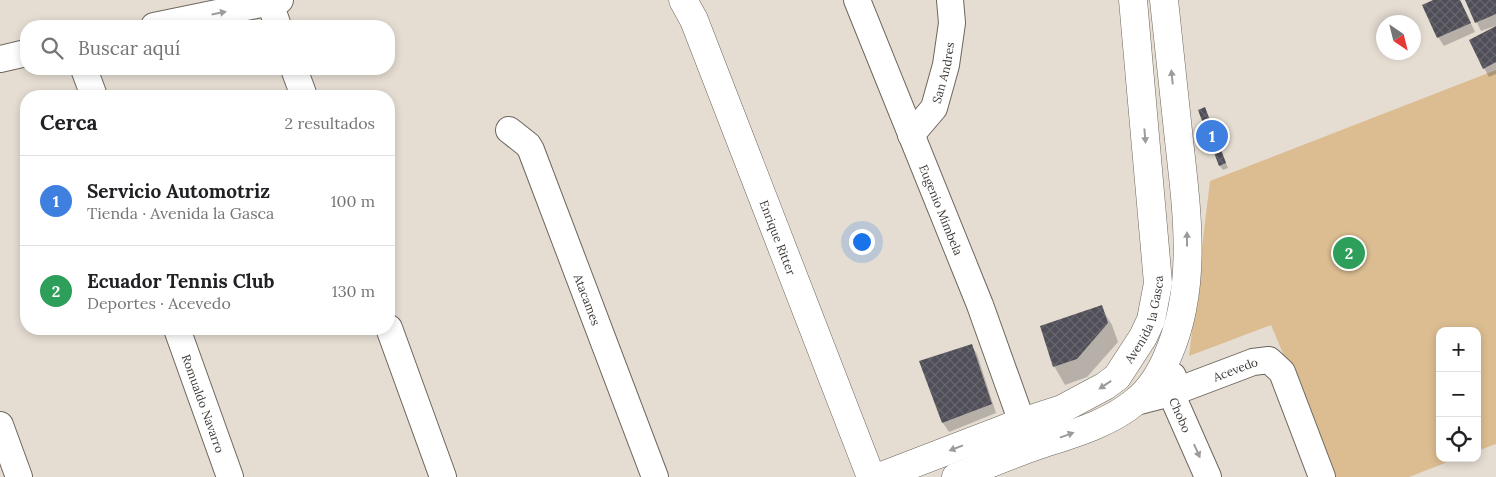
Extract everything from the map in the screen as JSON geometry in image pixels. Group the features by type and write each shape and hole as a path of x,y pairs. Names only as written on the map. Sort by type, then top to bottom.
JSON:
{"main road":[{"name":"Enrique Ritter","path":"683,0 694,20 871,477"},
{"name":"Avenida la Gasca","path":"879,477 1022,422 1062,409 1094,393 1117,377 1143,338 1151,320 1158,283 1133,0"},
{"path":"956,477 1092,426 1116,414 1136,402 1150,386 1164,364 1181,321 1186,287 1188,234 1164,0"}],"street":[{"name":"Eugenio Mimbela","path":"857,0 980,305 1031,448"},
{"name":"San Andres","path":"911,135 934,108 946,65 952,23 950,0"},
{"path":"192,20 274,7"},
{"path":"0,59 20,54"},
{"path":"86,75 92,90"},
{"path":"296,75 302,90"},
{"name":"Atacames","path":"508,130 528,145 531,150 655,477"},
{"name":"Chobo","path":"1181,321 1171,393 1208,477"},
{"name":"Romualdo Navarro","path":"179,335 230,477"},
{"path":"392,335 444,477"},
{"name":"Acevedo","path":"1136,402 1171,393 1253,362 1269,360 1282,372 1322,477"},
{"path":"0,425 19,477"}],"shaded area":[{"path":"1496,70 1496,444 1481,450 1481,327 1436,327 1436,462 1448,462 1409,477 1335,477 1271,325 1189,356 1210,181"}],"building":[{"path":"1433,0 1460,0 1471,23 1437,38 1422,5"},
{"path":"1465,0 1496,0 1496,14 1475,23"},
{"path":"1496,26 1496,62 1483,69 1469,40"},
{"path":"1205,107 1226,163 1219,166 1198,110"},
{"path":"1102,305 1108,323 1077,359 1053,367 1040,326"},
{"path":"972,344 992,404 942,423 919,361"}],"place":[{"name":"Servicio Automotriz","path":"1212,136"},
{"name":"Ecuador Tennis Club","path":"1349,253"}]}
